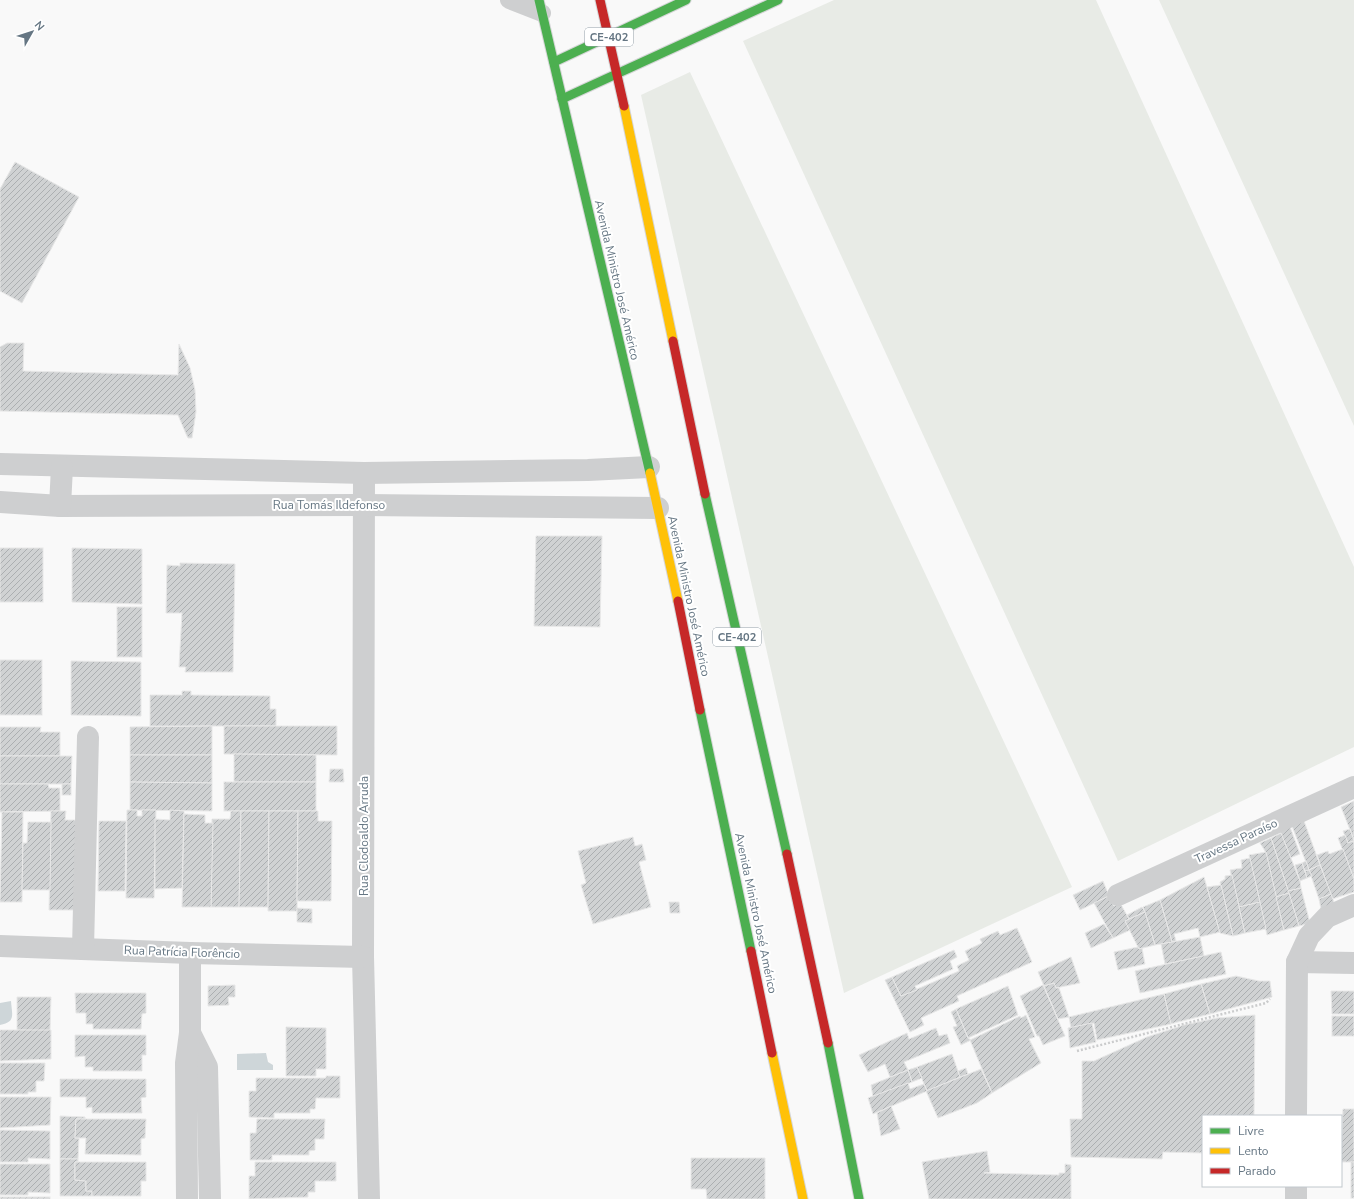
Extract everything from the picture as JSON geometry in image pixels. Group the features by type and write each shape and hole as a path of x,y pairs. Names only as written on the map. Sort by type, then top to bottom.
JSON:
{"main road":[{"name":"CE-402","path":"600,0 618,74 706,496 835,1068 859,1199"},
{"path":"554,62 686,0"},
{"path":"562,98 618,74 778,0"},
{"name":"Avenida Ministro José Américo","path":"540,6 658,508 803,1199"}],"street":[{"path":"0,464 364,473 580,470 648,466"},
{"path":"60,506 62,466"},
{"path":"215,470 216,504"},
{"name":"Rua Clodoaldo Arruda","path":"364,473 364,957 369,1199"},
{"name":"Rua Tomás Ildefonso","path":"0,502 60,506 216,504 658,508"},
{"path":"83,949 88,737"},
{"name":"Travessa Paraíso","path":"1118,895 1354,786"},
{"path":"1296,1115 1297,962 1309,936 1327,917 1354,904"},
{"name":"Rua Patrícia Florêncio","path":"0,946 190,954 364,957"},
{"path":"187,1199 186,1063 190,1033 190,954"},
{"path":"1297,962 1354,964"},
{"path":"190,1033 207,1067 210,1199"},
{"path":"187,1147 210,1148"},
{"path":"1296,1187 1296,1199"}],"lane":[{"path":"509,0 540,6"}],"path":[{"path":"1077,1052 1266,1003 1271,998"}],"shaded area":[{"path":"834,0 1096,0 1354,567 1354,747 1118,861 743,41"},
{"path":"1159,0 1354,0 1354,426"},
{"path":"690,72 1072,887 844,993 641,95"},
{"path":"11,1001 11,1020 0,1025 0,1003"},
{"path":"266,1053 268,1062 273,1065 273,1070 237,1070 237,1054"}],"building":[{"path":"15,162 79,197 22,303 0,291 0,189"},
{"path":"7,343 24,343 23,371 178,375 179,344 190,368 195,390 196,412 192,438 188,438 178,415 0,411 0,347"},
{"path":"536,536 602,536 600,627 534,626"},
{"path":"0,548 43,548 43,602 0,602"},
{"path":"72,548 142,549 142,604 72,602"},
{"path":"180,563 235,564 233,672 185,672 186,667 179,667 182,613 166,613 167,565 180,566"},
{"path":"117,607 142,607 142,657 117,657"},
{"path":"0,660 42,660 42,715 0,715"},
{"path":"71,661 141,662 141,716 71,715"},
{"path":"182,691 191,691 191,695 270,696 270,709 276,709 276,726 150,726 150,695 182,695"},
{"path":"212,726 212,755 130,755 130,727"},
{"path":"224,726 337,726 337,755 224,754"},
{"path":"0,727 41,727 40,732 60,732 60,756 0,756"},
{"path":"234,754 316,755 316,782 234,782"},
{"path":"130,755 212,755 212,783 130,782"},
{"path":"0,756 72,756 71,784 0,784"},
{"path":"330,769 343,769 344,782 329,782"},
{"path":"130,782 212,783 212,811 130,810"},
{"path":"224,782 316,782 316,811 224,811"},
{"path":"0,784 48,784 49,788 60,788 60,811 0,812"},
{"path":"62,784 71,784 71,795 62,795"},
{"path":"1354,801 1354,840 1341,807"},
{"path":"127,810 137,810 137,816 142,816 142,810 156,810 154,898 126,898"},
{"path":"170,810 184,811 182,888 155,889 155,819 170,820"},
{"path":"51,811 66,811 65,820 80,820 79,910 49,910"},
{"path":"231,811 241,811 239,907 211,907 212,819 230,819"},
{"path":"241,811 269,811 268,907 239,907"},
{"path":"269,811 298,811 297,911 268,911"},
{"path":"298,811 318,811 318,821 332,821 331,901 297,901"},
{"path":"2,812 23,812 22,902 0,902"},
{"path":"184,814 205,815 205,823 213,823 211,907 182,907"},
{"path":"99,821 126,821 125,891 98,891"},
{"path":"1304,821 1320,865 1309,870 1292,826"},
{"path":"28,822 51,822 50,890 22,890 23,843 27,843"},
{"path":"1290,827 1300,854 1290,858 1280,832"},
{"path":"1350,829 1354,841 1348,843 1343,831"},
{"path":"1281,833 1300,881 1301,888 1288,891 1271,838"},
{"path":"1345,835 1348,843 1353,841 1354,843 1354,879 1338,838"},
{"path":"633,837 635,846 642,844 646,860 639,862 651,907 593,924 581,885 586,883 578,851"},
{"path":"1271,838 1289,893 1276,897 1265,851 1260,843"},
{"path":"1343,849 1354,879 1354,892 1332,899 1317,855 1328,851 1329,854"},
{"path":"1266,852 1284,930 1267,935 1249,855"},
{"path":"1250,858 1260,902 1239,907 1230,870 1242,868 1241,860"},
{"path":"1306,861 1309,870 1305,871 1302,863"},
{"path":"1302,863 1307,878 1300,881 1295,865"},
{"path":"1320,865 1331,894 1319,899 1309,870"},
{"path":"1309,870 1312,876 1307,878 1305,871"},
{"path":"1232,875 1245,933 1233,936 1220,882 1225,879 1225,876"},
{"path":"1204,877 1220,932 1200,937 1198,928 1174,934 1176,941 1172,942 1160,900"},
{"path":"1103,881 1109,896 1080,910 1073,895"},
{"path":"1221,885 1233,936 1220,933 1207,887"},
{"path":"1301,888 1310,923 1299,926 1288,891"},
{"path":"1289,893 1299,926 1284,930 1276,897"},
{"path":"1331,894 1336,908 1321,909 1319,899"},
{"path":"1109,896 1114,906 1120,903 1129,919 1125,921 1130,930 1113,938 1094,903"},
{"path":"1160,900 1172,942 1155,945 1143,907"},
{"path":"669,902 679,902 680,913 670,913"},
{"path":"1260,902 1266,929 1245,933 1239,907"},
{"path":"1142,907 1145,912 1129,919 1127,915"},
{"path":"297,908 312,909 312,923 297,922"},
{"path":"1145,912 1155,945 1139,949 1125,921"},
{"path":"1104,924 1113,938 1091,948 1085,933"},
{"path":"1017,928 1032,962 957,996 959,1001 921,1018 924,1025 910,1032 885,980 892,977 901,996 959,971 957,966 969,960 965,951 982,943 980,939 998,931 1000,935"},
{"path":"1200,937 1204,956 1165,964 1161,944"},
{"path":"1138,947 1139,949 1142,948 1145,964 1118,970 1114,952"},
{"path":"954,950 957,957 950,961 953,969 915,986 917,990 901,996 892,977"},
{"path":"1221,952 1226,974 1140,993 1135,971"},
{"path":"1071,957 1080,983 1056,988 1054,983 1044,986 1038,972"},
{"path":"1236,976 1259,981 1270,981 1272,997 1210,1014 1201,984"},
{"path":"1054,983 1056,988 1059,988 1069,1017 1058,1019 1044,986"},
{"path":"1201,984 1210,1014 1170,1024 1164,994"},
{"path":"235,985 235,997 228,997 229,1005 208,1006 208,986"},
{"path":"1043,985 1065,1036 1043,1045 1039,1036 1037,1036 1020,996"},
{"path":"1008,986 1018,1015 968,1038 956,1009"},
{"path":"1331,991 1354,991 1354,1014 1332,1014"},
{"path":"75,993 146,993 146,1013 142,1014 141,1029 93,1029 93,1024 86,1024 86,1013 76,1013"},
{"path":"1164,994 1171,1024 1097,1040 1094,1023 1071,1028 1069,1017"},
{"path":"17,997 51,997 50,1031 17,1030"},
{"path":"956,1009 968,1038 971,1040 961,1045 953,1027 957,1026 951,1012"},
{"path":"1026,1015 1035,1037 1029,1039 1041,1063 992,1093 970,1040 1020,1016 1021,1018"},
{"path":"1255,1015 1254,1115 1202,1115 1202,1153 1163,1152 1162,1159 1071,1157 1070,1119 1082,1119 1082,1061 1094,1061 1147,1037 1184,1025 1217,1018"},
{"path":"1332,1016 1354,1016 1354,1036 1332,1036"},
{"path":"1092,1023 1096,1042 1070,1048 1068,1028"},
{"path":"286,1027 326,1028 326,1069 316,1069 316,1076 286,1076"},
{"path":"936,1028 939,1036 947,1034 950,1043 904,1062 908,1070 890,1077 885,1064 868,1072 859,1055 907,1033 909,1039"},
{"path":"0,1030 51,1030 51,1059 0,1061"},
{"path":"75,1035 146,1035 146,1055 142,1055 142,1071 93,1071 93,1067 85,1067 85,1056 75,1057"},
{"path":"952,1054 960,1077 927,1091 917,1067"},
{"path":"0,1063 45,1063 44,1081 36,1081 36,1092 28,1092 28,1094 0,1094"},
{"path":"917,1067 922,1078 912,1082 908,1070"},
{"path":"966,1068 968,1074 960,1077 958,1071"},
{"path":"981,1069 992,1093 977,1103 938,1118 926,1091"},
{"path":"908,1070 912,1082 873,1097 871,1085"},
{"path":"326,1076 340,1076 340,1098 316,1098 315,1109 310,1109 310,1113 274,1113 274,1118 249,1117 249,1091 256,1091 256,1078 326,1078"},
{"path":"60,1079 146,1079 146,1097 141,1098 142,1113 92,1113 92,1107 86,1108 86,1097 60,1097"},
{"path":"908,1083 910,1089 924,1084 927,1091 873,1114 868,1098"},
{"path":"0,1097 51,1097 50,1125 0,1128"},
{"path":"891,1106 900,1129 881,1136 877,1113"},
{"path":"1343,1109 1354,1109 1354,1162 1342,1162"},
{"path":"60,1116 85,1117 85,1119 76,1119 75,1138 79,1138 78,1159 60,1159"},
{"path":"76,1119 146,1119 145,1138 141,1139 141,1155 85,1154 86,1138 75,1138"},
{"path":"257,1119 325,1119 324,1139 315,1139 315,1150 309,1151 309,1155 272,1155 272,1160 250,1160 250,1133 256,1133"},
{"path":"0,1130 50,1131 50,1159 28,1158 28,1162 0,1162"},
{"path":"987,1151 990,1172 984,1173 1059,1175 1059,1173 1065,1173 1065,1164 1071,1165 1071,1199 929,1199 922,1162"},
{"path":"691,1158 765,1158 765,1199 707,1199 706,1189 691,1189"},
{"path":"60,1159 78,1159 78,1162 75,1162 75,1180 86,1181 86,1191 92,1191 92,1196 60,1196"},
{"path":"75,1162 146,1162 146,1181 141,1181 141,1196 92,1196 92,1191 86,1191 86,1181 75,1180"},
{"path":"255,1162 336,1162 336,1181 315,1181 315,1192 308,1192 308,1197 249,1199 249,1176 255,1176"},
{"path":"1351,1162 1354,1162 1354,1198 1351,1198"},
{"path":"0,1164 50,1164 50,1193 28,1192 28,1195 0,1195"},
{"path":"0,1197 50,1197 50,1199 0,1199"}],"traffic: fast":[{"path":"539,0 650,473"},
{"path":"554,62 686,0"},
{"path":"562,99 778,0"},
{"path":"705,494 787,854"},
{"path":"700,710 751,951"},
{"path":"828,1043 859,1199"}],"traffic: slow":[{"path":"624,106 673,341"},
{"path":"650,473 678,601"},
{"path":"772,1053 803,1199"}],"traffic: jam":[{"path":"600,0 624,106"},
{"path":"673,341 705,494"},
{"path":"678,601 700,710"},
{"path":"787,854 828,1043"},
{"path":"751,951 772,1053"}]}
